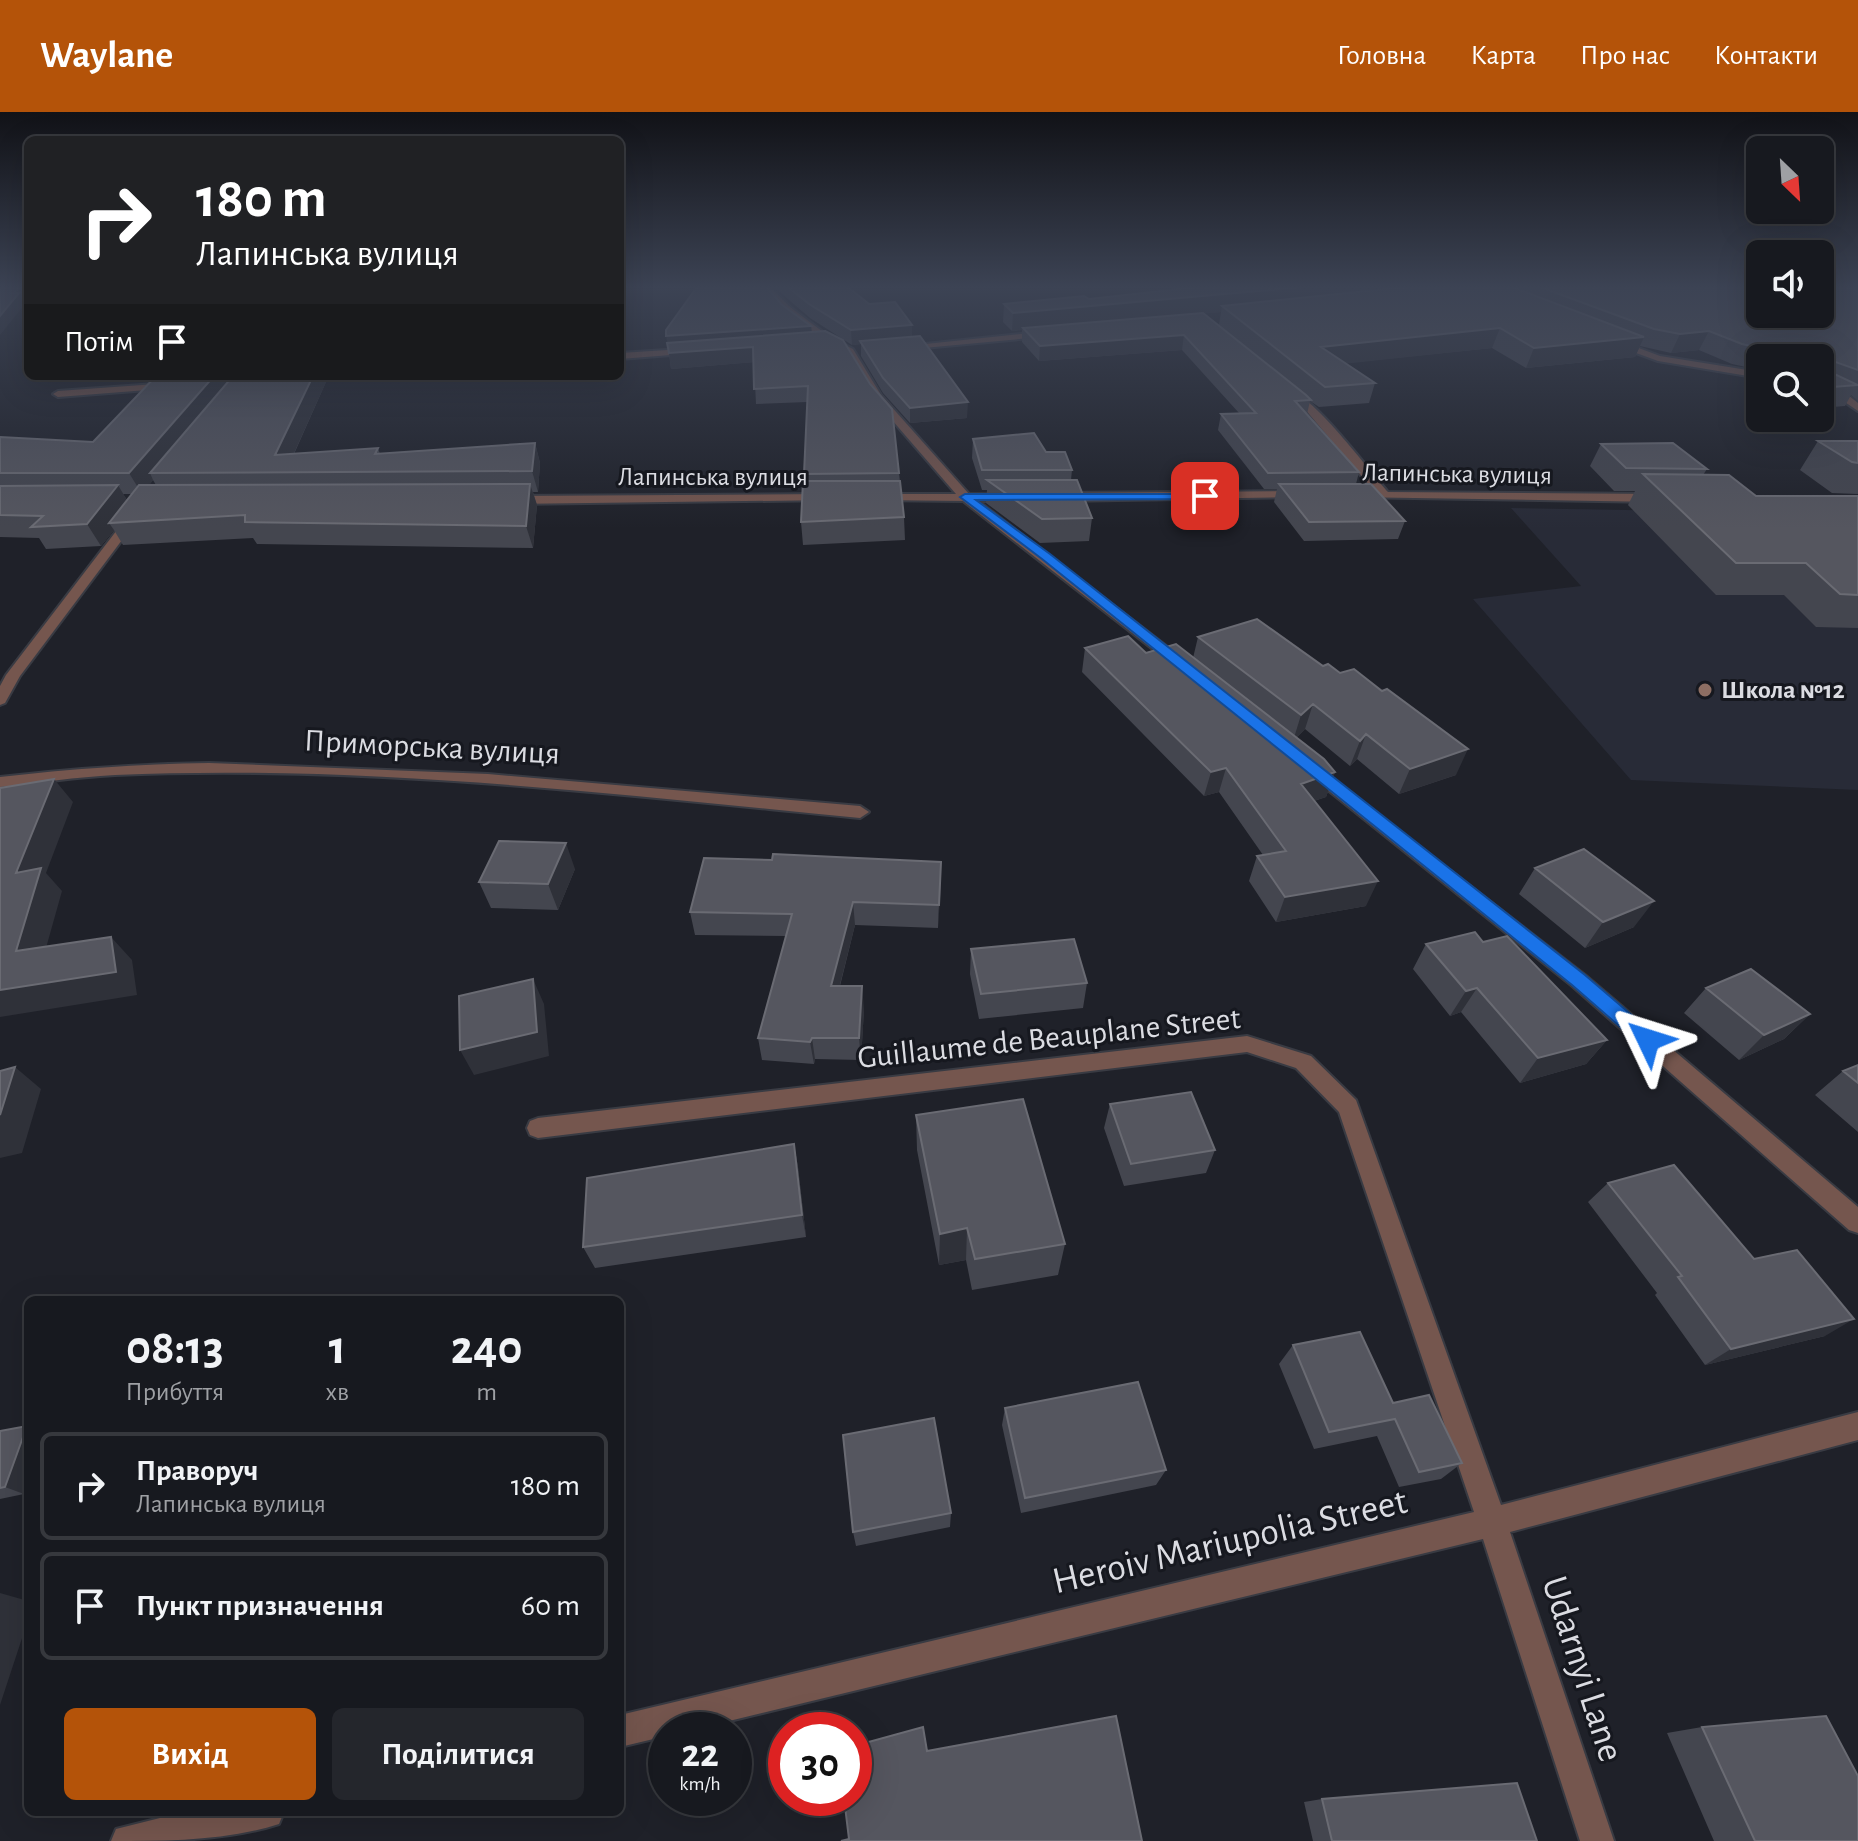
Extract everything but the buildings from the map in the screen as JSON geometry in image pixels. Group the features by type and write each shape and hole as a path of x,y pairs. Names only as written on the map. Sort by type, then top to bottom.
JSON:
{"street":[{"path":"865,368 877,396 965,497 1195,675"},
{"path":"1716,368 1746,373"},
{"path":"58,394 183,386"},
{"path":"1285,388 1308,406 1384,495"},
{"path":"1834,392 1858,408"},
{"name":"Лапинська вулиця","path":"1043,497 1322,495"},
{"name":"Лапинська вулиця","path":"1338,495 1668,498"},
{"path":"870,498 1027,497"},
{"name":"Лапинська вулиця","path":"492,500 839,498"},
{"path":"0,700 13,675 145,502"},
{"path":"1294,754 1578,980 1858,1222"},
{"name":"Приморська вулиця","path":"0,782 112,770 354,770 518,780 860,812"},
{"name":"Guillaume de Beauplane Street","path":"538,1128 1247,1044 1303,1062 1348,1107 1492,1522"},
{"name":"Heroiv Mariupolia Street","path":"624,1730 1492,1522 1858,1426"},
{"name":"Udarnyi Lane","path":"1492,1522 1597,1841"},
{"path":"128,1841 248,1816"}],"shaded area":[{"name":"Школа №12","path":"1511,508 1686,511 1858,566 1858,790 1631,780 1473,599 1581,586"}],"place":[{"name":"Школа №12","path":"1705,690"}],"route":[{"path":"1205,496 965,497 1046,557 1409,845 1648,1040"}]}
